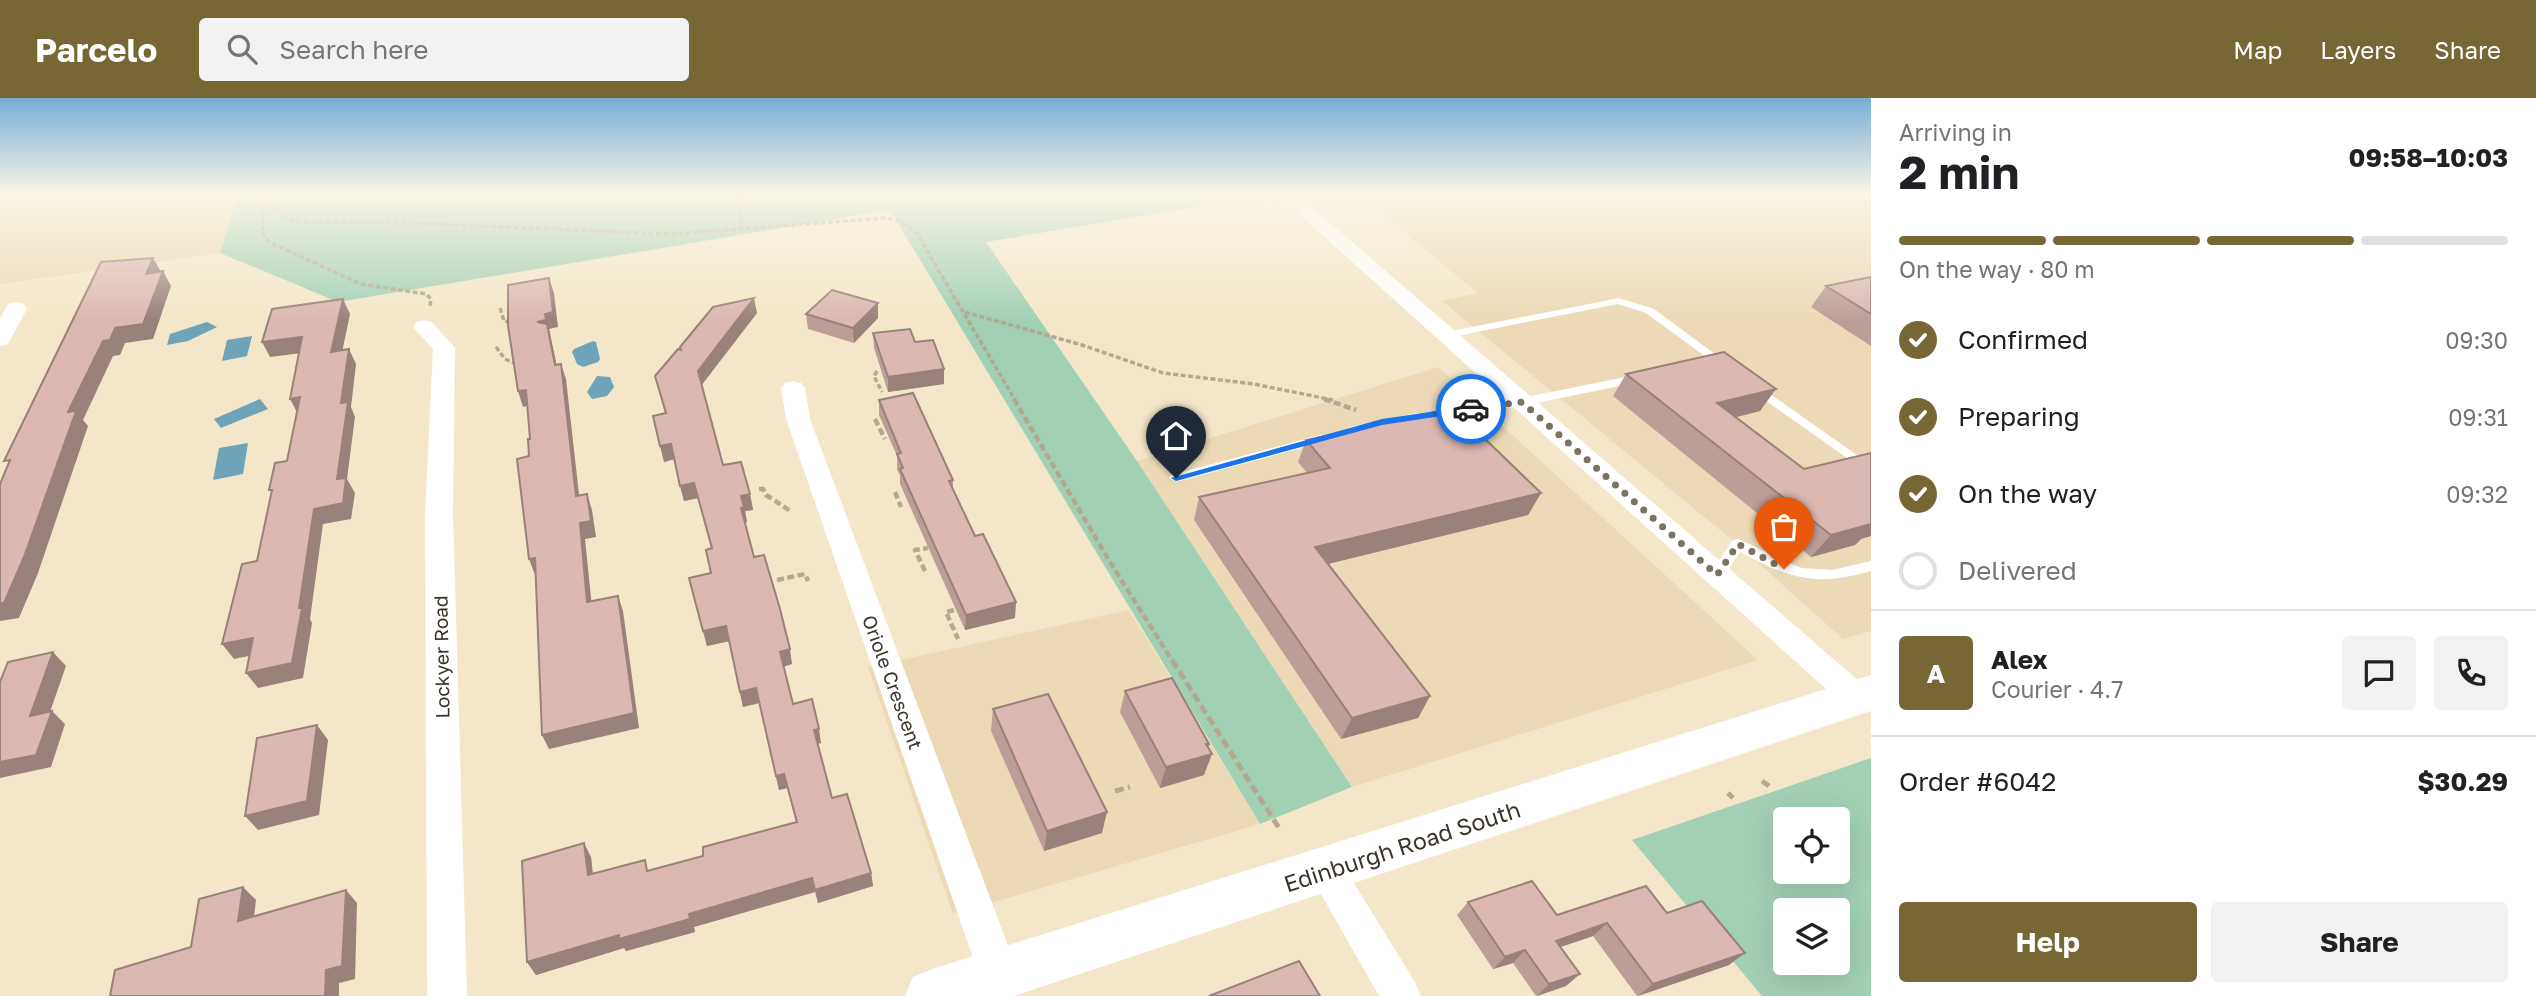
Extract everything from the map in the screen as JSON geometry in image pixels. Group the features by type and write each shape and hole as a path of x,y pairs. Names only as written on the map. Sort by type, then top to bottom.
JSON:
{"main road":[{"name":"Edinburgh Road South","path":"932,996 1864,696"}],"street":[{"path":"1335,237 1717,575 1864,696"},
{"path":"0,340 16,309"},
{"name":"Lockyer Road","path":"424,327 444,348 439,513 447,996"},
{"name":"Oriole Crescent","path":"793,388 798,419 999,975"},
{"path":"1326,871 1401,996"}],"lane":[{"path":"1446,335 1619,301 1650,311 1714,363 1731,370"},
{"path":"1176,478 1382,422 1522,402 1656,375"},
{"path":"1742,378 1871,471"},
{"path":"1717,575 1738,544 1784,569 1811,575 1843,575 1871,566"}],"path":[{"path":"265,237 271,243 361,284 426,294 431,299 424,327"},
{"path":"919,237 1110,562 1279,828"},
{"path":"500,308 504,321 511,322"},
{"path":"965,312 1082,345 1163,373 1254,384 1336,401 1382,422"},
{"path":"496,347 505,359 514,363"},
{"path":"877,371 874,376 882,392"},
{"path":"875,419 885,439"},
{"path":"759,489 763,489 765,495 792,512"},
{"path":"895,492 901,507"},
{"path":"925,571 915,551 928,548"},
{"path":"777,580 805,573 808,581"},
{"path":"954,610 946,612 958,639"},
{"path":"1762,781 1769,786"},
{"path":"1115,791 1130,787"}],"shaded area":[{"path":"0,237 225,237 220,253 0,284"},
{"path":"1410,237 1871,237 1871,631 1843,639 1737,544 1442,301 1478,293"},
{"path":"1438,367 1758,660 1352,787 1137,461"},
{"path":"1129,610 1260,824 953,914 868,667"}],"green space":[{"path":"225,237 729,237 338,302 220,253"},
{"path":"906,237 1017,237 986,242 1137,461 1352,787 1260,824"},
{"path":"1871,758 1871,996 1762,996 1632,840"}],"water":[{"path":"207,322 217,327 188,341 167,345 170,334"},
{"path":"252,336 247,356 222,361 227,340"},
{"path":"596,342 600,359 598,362 583,367 577,364 572,352 574,349"},
{"path":"597,376 610,377 614,387 607,396 592,399 587,392"},
{"path":"260,399 268,409 221,428 214,419"},
{"path":"248,443 243,474 213,480 219,448"}],"building":[{"path":"153,258 146,274 163,271 143,324 115,328 110,340 103,341 68,412 76,411 24,557 4,603 0,603 0,484 10,460 4,461 101,262"},
{"path":"1871,277 1871,314 1826,286"},
{"path":"549,278 553,312 545,314 546,320 537,322 547,324 555,365 561,364 576,496 587,494 591,521 580,523 587,602 618,596 634,713 542,735 535,558 529,559 517,459 529,456 530,439 526,390 518,391 508,326 508,285"},
{"path":"832,290 878,303 853,328 806,314"},
{"path":"754,298 698,371 723,465 741,462 750,494 741,496 744,507 741,508 754,557 764,555 780,609 790,649 780,652 793,704 812,699 819,729 814,730 832,798 847,794 871,873 815,890 812,878 689,914 690,919 619,939 619,935 527,962 522,861 584,843 588,875 645,860 647,871 703,856 703,847 797,822 784,774 776,776 756,688 740,692 726,626 703,631 689,578 711,573 706,550 712,548 694,483 680,486 671,444 660,446 653,416 666,413 655,376 678,349 681,350 680,347 713,307"},
{"path":"343,299 331,352 349,349 341,403 348,402 337,479 346,478 343,503 314,509 299,608 302,608 292,663 246,673 253,638 222,644 242,564 257,561 275,463 287,461 300,397 290,399 302,337 262,342 272,309"},
{"path":"910,329 915,342 933,340 944,369 888,377 873,333"},
{"path":"1724,352 1776,389 1717,403 1804,469 1871,453 1871,524 1831,535 1626,374"},
{"path":"913,393 975,536 983,534 1016,602 966,615 900,469 903,468 897,454 901,453 879,400"},
{"path":"1453,408 1541,493 1315,547 1430,696 1352,718 1199,497 1330,468 1306,440"},
{"path":"53,652 30,716 52,711 36,755 0,762 0,682 8,662"},
{"path":"1172,678 1212,754 1166,767 1125,691"},
{"path":"1048,694 1107,812 1047,831 993,709"},
{"path":"317,725 307,801 245,816 257,738"},
{"path":"1532,881 1557,915 1646,886 1667,913 1702,901 1745,953 1653,984 1607,923 1556,941 1580,974 1549,984 1525,950 1505,957 1468,902"},
{"path":"243,887 238,921 346,890 342,966 326,970 325,996 110,996 115,970 191,947 199,899"},
{"path":"1299,961 1320,996 1209,996"}],"way so far":[{"path":"1471,409 1522,402 1717,575 1738,544 1784,569"}],"route":[{"path":"1176,478 1382,422 1471,409"}]}
